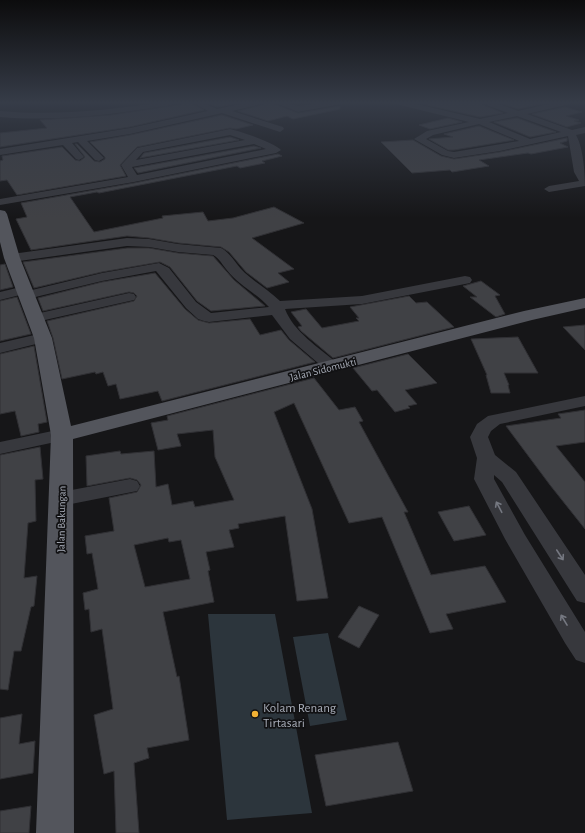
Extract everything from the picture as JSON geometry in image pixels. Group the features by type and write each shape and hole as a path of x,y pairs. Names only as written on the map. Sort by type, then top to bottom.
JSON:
{"main road":[{"name":"Jalan Bakungan","path":"0,214 8,255 33,310 62,435 55,833"},
{"name":"Jalan Sidomukti","path":"62,435 530,315 585,303"}],"street":[{"path":"0,152 74,141"},
{"path":"82,141 99,158"},
{"path":"134,179 126,165 140,150 184,141"},
{"path":"0,202 134,179 276,150 256,141"},
{"path":"423,141 450,154 500,148 535,141"},
{"path":"486,141 500,148"},
{"path":"549,189 585,182 580,175 575,141"},
{"path":"66,142 79,157"},
{"path":"8,255 127,242 149,243 178,248 216,251 222,254 231,267 241,277 262,292 276,307 295,336 331,366"},
{"path":"0,348 33,310 102,277 158,267 164,271 197,312 209,318 276,307 362,300 465,280"},
{"path":"0,296 33,310 129,297"},
{"path":"585,401 494,420 483,428 479,437 487,458 509,478 585,594"},
{"path":"0,448 62,435"},
{"path":"487,458 484,479 516,539 585,652"},
{"path":"62,499 130,486"},
{"path":"516,539 546,534"}],"shaded area":[{"name":"Kolam Renang Tirtasari","path":"208,614 275,614 312,813 227,820"},
{"path":"328,633 347,720 310,726 293,637"}],"building":[{"path":"0,141 40,141 0,147"},
{"path":"167,141 137,147 120,165 126,176 17,195 7,180 0,181 0,161 3,160 2,156 62,147 75,160 80,161 85,157 75,144 77,144 94,161 100,162 105,159 105,157 90,142"},
{"path":"209,141 234,141 140,158 144,153"},
{"path":"415,141 441,156 454,159 500,152 553,141 567,141 560,143 568,147 531,154 528,153 479,160 489,166 452,172 450,170 412,173 381,142"},
{"path":"432,141 509,141 454,150 448,150"},
{"path":"254,146 261,148 138,173 134,168"},
{"path":"278,154 282,156 262,161 265,163 240,168 237,166 99,193 97,192 70,197 94,232 163,218 162,216 203,212 208,221 233,218 274,207 304,223 252,238 294,269 278,273 289,282 267,288 246,272 229,252 221,247 127,236 31,250 16,219 27,217 21,203 134,183"},
{"path":"127,248 149,248 178,253 213,256 234,280 265,306 211,311 197,301 170,267 160,262 102,272 34,288 23,262"},
{"path":"5,264 13,287 0,290 0,265"},
{"path":"155,273 185,309 198,320 209,323 250,319 260,335 281,330 289,340 315,362 162,401 158,391 120,399 116,384 108,386 103,372 96,374 95,372 62,379 53,338 47,321 134,301 137,296 134,293 129,292 43,311 38,298 102,282"},
{"path":"481,281 500,295 495,296 505,314 496,317 470,297 477,297 463,286"},
{"path":"409,296 416,303 427,302 454,327 333,358 301,331 298,327 302,326 291,312 306,309 322,328 359,321 356,318 359,318 350,307"},
{"path":"17,297 31,334 0,341 0,301"},
{"path":"585,325 585,350 563,327"},
{"path":"518,337 538,373 504,373 509,385 510,393 491,393 487,375 471,339"},
{"path":"34,346 47,422 38,424 39,432 21,436 15,411 0,414 0,354"},
{"path":"408,354 437,383 405,390 417,404 408,406 410,408 395,412 377,390 372,391 353,368"},
{"path":"314,378 339,410 355,407 363,421 359,422 408,512 404,512 431,575 485,566 506,602 446,614 453,629 430,633 382,517 349,523 294,403 274,412 312,509 328,598 297,601 285,516 238,524 239,528 229,530 234,547 206,552 214,602 163,612 177,677 179,676 189,740 147,748 149,758 134,763 139,833 116,833 114,771 104,774 94,715 113,709 102,629 91,632 89,609 85,610 83,593 98,589 92,553 87,554 85,536 114,531 109,498 137,492 141,485 137,480 130,478 87,486 86,456 120,451 121,454 154,451 156,487 168,484 172,505 193,501 195,507 234,500 215,457 213,430 177,434 181,446 158,450 151,423 168,420 167,416","holes":["168,538 169,542 181,540 190,579 145,587 134,545"]},
{"path":"585,410 585,442 556,446 585,482 585,529 506,426 561,418 558,414"},
{"path":"40,447 43,479 35,480 36,521 28,523 24,578 37,576 34,606 31,607 21,651 14,651 8,690 0,689 0,455"},
{"path":"469,506 486,535 454,541 438,512"},
{"path":"359,606 379,615 359,648 338,637"},
{"path":"22,714 19,744 35,741 33,773 0,779 0,718"},
{"path":"398,742 413,791 326,806 315,755"},
{"path":"31,806 29,833 0,833 0,811"}],"place":[{"name":"Kolam Renang Tirtasari","path":"255,714"}]}
